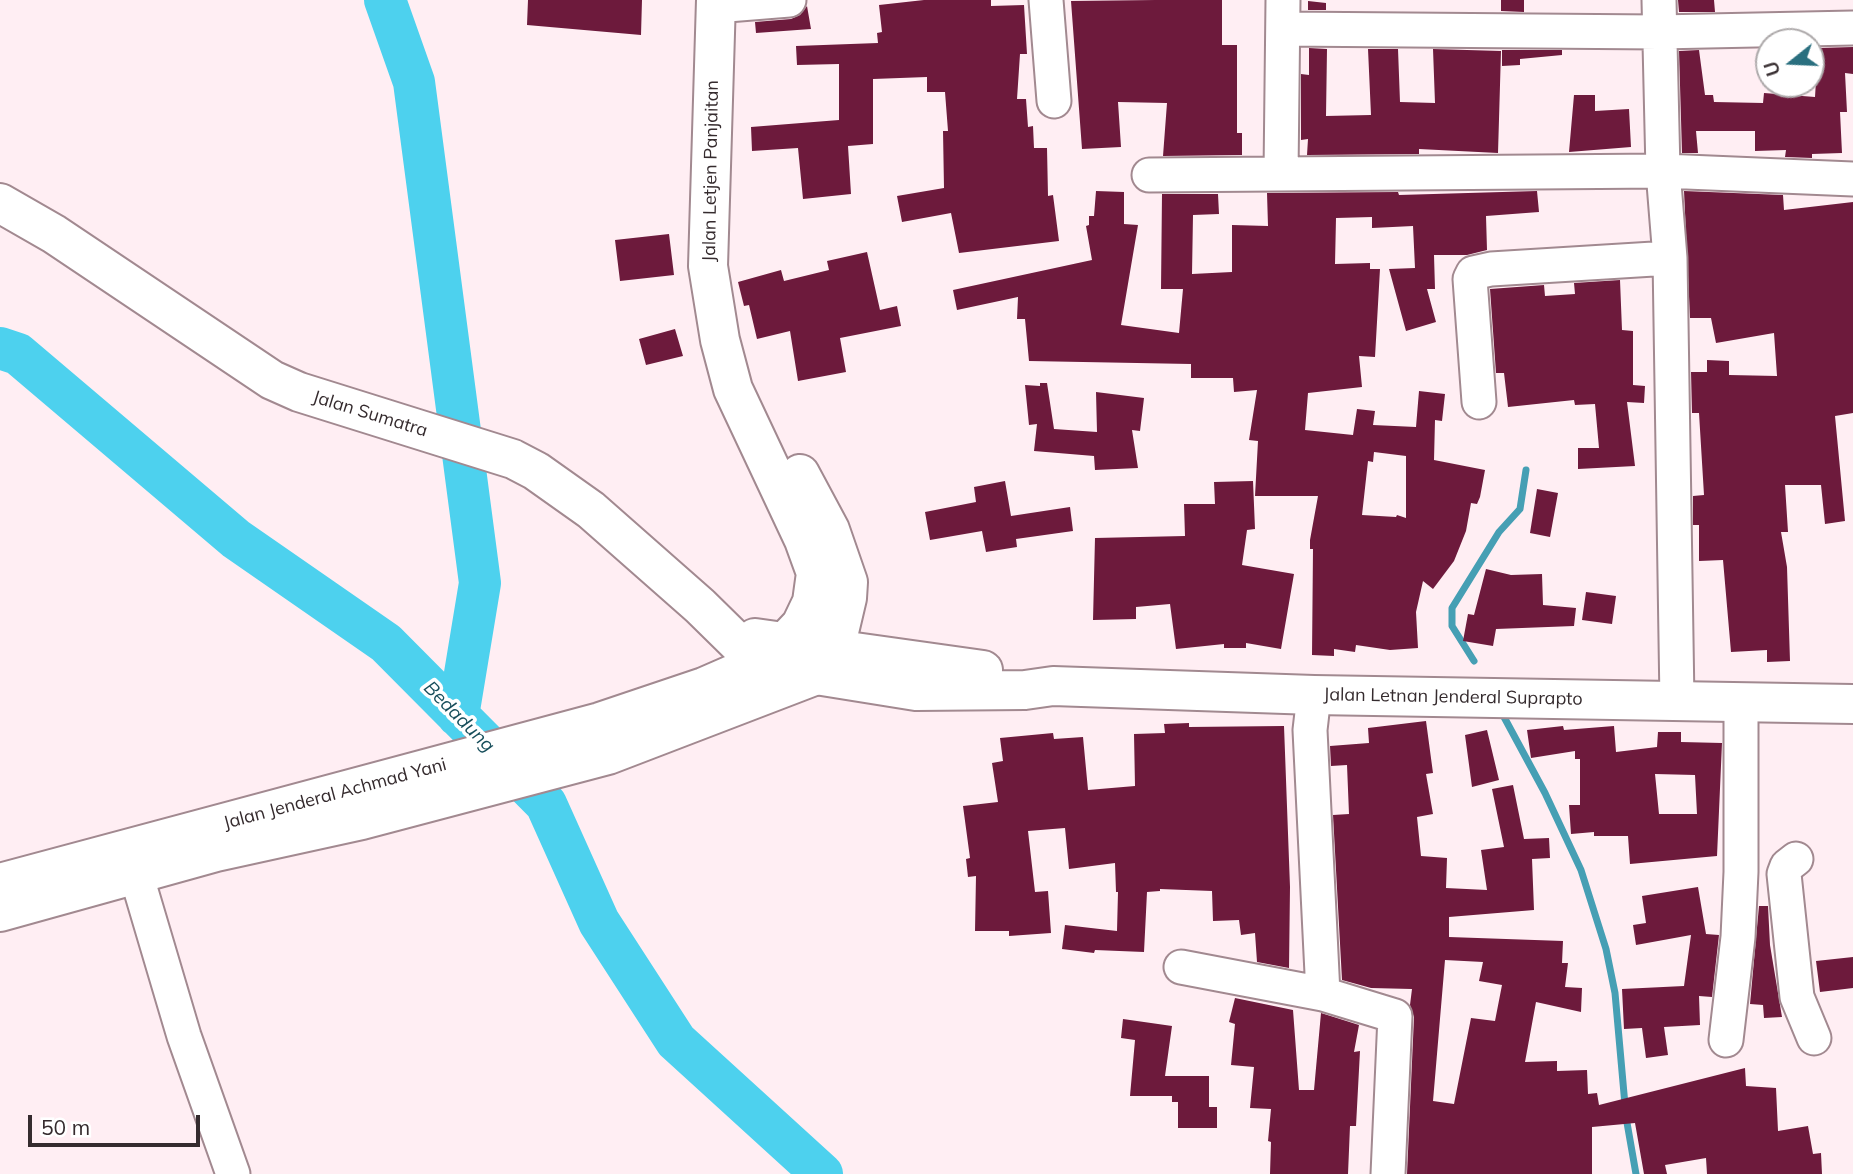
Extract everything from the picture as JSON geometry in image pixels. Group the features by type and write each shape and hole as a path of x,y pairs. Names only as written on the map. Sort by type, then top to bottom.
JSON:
{"main road":[{"name":"Jalan Letjen Panjaitan","path":"715,3 708,266 720,340 733,389 804,540 816,573"},
{"name":"Jalan Sumatra","path":"0,204 35,222 272,380 299,393 513,459 555,482 591,510 729,633 771,652"},
{"path":"720,340 751,382 830,530 844,568 847,598 825,663"},
{"name":"Jalan Jenderal Achmad Yani","path":"604,738 771,652 801,625 812,602 816,573"},
{"name":"Jalan Letnan Jenderal Suprapto","path":"771,652 914,676 1012,674 1054,686 1314,695 1853,704"},
{"name":"Jalan Jenderal Achmad Yani","path":"0,912 216,852 357,805 604,738 825,663"},
{"name":"Jalan Jenderal Achmad Yani","path":"0,883 121,849 357,805"}],"street":[{"path":"715,3 789,0"},
{"path":"1046,0 1054,101"},
{"path":"1281,174 1283,15 1659,16 1853,28"},
{"path":"1659,16 1663,171 1670,258 1678,702"},
{"path":"1149,175 1663,171 1853,178"},
{"path":"1479,402 1470,279 1473,273 1490,269 1670,258"},
{"path":"1314,695 1310,730 1323,994"},
{"path":"1726,1040 1738,937 1741,872 1741,702"},
{"path":"1796,859 1787,866 1784,874 1797,997 1814,1038"},
{"path":"136,874 184,1036 233,1174"},
{"path":"1181,967 1323,994 1395,1016 1388,1174"}],"building":[{"path":"528,0 642,0 641,35 527,25"},
{"path":"924,0 991,0 991,6 1024,5 1027,54 1020,54 1017,99 1026,99 1028,127 1033,126 1034,148 1047,148 1048,196 1053,195 1059,241 959,253 951,213 902,222 897,196 944,188 943,131 948,131 945,92 927,92 927,77 873,79 873,144 848,146 851,194 803,199 798,148 752,151 751,127 839,120 839,64 797,65 796,46 878,43 877,33 882,32 879,5"},
{"path":"1222,0 1222,45 1237,45 1237,133 1242,133 1242,155 1163,156 1167,103 1118,102 1121,147 1082,149 1071,1"},
{"path":"1501,0 1524,0 1524,12 1501,11"},
{"path":"1678,0 1714,0 1715,12 1679,12"},
{"path":"1308,1 1326,3 1326,10 1308,10"},
{"path":"807,6 811,29 756,33 755,22 791,19 800,15"},
{"path":"1853,47 1853,74 1845,73 1847,112 1840,112 1842,153 1812,154 1812,158 1785,157 1786,150 1755,151 1755,131 1696,131 1698,153 1682,153 1679,51 1699,50 1705,95 1713,95 1714,102 1763,103 1764,98 1825,98 1825,48"},
{"path":"1309,48 1327,49 1326,116 1371,115 1368,49 1398,49 1400,102 1435,103 1433,49 1501,51 1498,153 1419,149 1419,154 1307,155 1308,139 1301,140 1301,74 1309,75"},
{"path":"1502,50 1562,50 1562,55 1520,59 1520,65 1502,66"},
{"path":"1574,95 1595,95 1595,111 1629,109 1631,147 1569,152"},
{"path":"1096,191 1124,192 1124,224 1138,225 1121,325 1179,333 1183,289 1161,289 1162,194 1218,194 1219,214 1193,215 1192,274 1232,272 1232,225 1268,226 1267,193 1398,192 1399,195 1537,191 1539,212 1486,216 1487,250 1467,255 1434,255 1435,289 1427,289 1436,322 1406,331 1389,269 1415,268 1413,226 1372,228 1372,217 1336,218 1335,264 1370,263 1370,269 1380,269 1375,357 1359,356 1362,387 1308,393 1305,430 1353,435 1357,409 1375,411 1373,425 1416,427 1419,391 1445,394 1442,421 1435,420 1434,460 1485,470 1480,497 1477,504 1471,503 1466,531 1454,561 1433,589 1423,581 1416,612 1418,648 1390,650 1356,645 1355,652 1334,649 1334,656 1312,655 1313,549 1310,549 1310,540 1318,496 1255,496 1258,441 1249,440 1257,390 1234,392 1233,378 1191,378 1191,364 1029,361 1025,319 1017,319 1018,297 957,310 953,290 1092,260 1086,226 1089,225 1089,216 1094,216","holes":["1374,452 1406,456 1406,518 1397,515 1362,515 1368,461 1373,462"]},
{"path":"1684,191 1783,195 1784,210 1853,202 1853,413 1835,416 1845,521 1825,524 1821,485 1785,485 1788,532 1781,532 1787,567 1790,661 1767,662 1767,650 1731,652 1723,560 1699,561 1699,525 1693,525 1693,496 1704,495 1699,413 1692,413 1691,372 1707,372 1707,360 1729,361 1729,375 1777,376 1774,333 1716,343 1711,318 1690,318"},
{"path":"669,234 674,275 620,281 615,240"},
{"path":"867,252 880,310 897,306 901,326 840,338 846,372 798,381 790,331 757,339 749,305 744,306 738,282 781,270 784,281 829,270 827,261"},
{"path":"1620,280 1622,330 1633,331 1633,385 1645,386 1644,403 1627,402 1635,466 1578,469 1578,448 1599,448 1595,404 1575,405 1574,400 1508,407 1504,373 1496,373 1490,289 1544,285 1545,296 1575,294 1574,283"},
{"path":"675,329 683,356 646,365 639,339"},
{"path":"1040,383 1047,383 1054,429 1097,432 1096,392 1144,398 1140,431 1132,430 1138,468 1095,470 1094,456 1034,451 1037,424 1029,425 1025,385 1040,386"},
{"path":"1005,481 1011,516 1070,507 1073,531 1016,539 1017,547 986,552 982,531 930,540 925,512 976,502 974,487"},
{"path":"1253,481 1255,529 1247,530 1242,565 1294,574 1281,649 1246,643 1246,648 1224,648 1224,644 1176,649 1170,604 1136,607 1136,619 1093,620 1095,538 1185,536 1184,504 1215,504 1214,482"},
{"path":"1537,489 1558,493 1550,537 1530,533"},
{"path":"1486,569 1511,575 1542,574 1543,605 1576,608 1574,626 1496,629 1493,646 1463,641 1468,614 1474,615"},
{"path":"1586,592 1616,596 1612,624 1582,620"},
{"path":"1426,721 1433,773 1426,774 1433,814 1417,817 1421,856 1447,858 1446,888 1487,890 1481,850 1504,847 1492,789 1513,785 1524,839 1549,838 1550,858 1532,859 1534,910 1449,917 1449,937 1563,941 1562,963 1568,963 1565,987 1582,988 1581,1012 1536,1002 1525,1062 1557,1061 1557,1071 1587,1070 1588,1094 1597,1093 1599,1105 1745,1068 1746,1086 1776,1088 1778,1131 1808,1126 1813,1154 1821,1153 1822,1174 1707,1174 1706,1158 1665,1165 1667,1174 1644,1174 1635,1123 1592,1127 1592,1174 1407,1174 1414,1017 1410,1005 1412,989 1371,988 1342,980 1333,815 1349,814 1347,765 1331,766 1330,746 1369,743 1368,728","holes":["1445,960 1483,962 1479,981 1502,985 1495,1021 1471,1018 1454,1104 1433,1101"]},
{"path":"1189,723 1189,727 1284,726 1290,887 1289,968 1257,962 1255,933 1241,935 1239,920 1213,921 1212,891 1160,889 1147,892 1144,952 1095,950 1094,953 1062,949 1065,925 1117,931 1118,892 1115,863 1069,869 1065,828 1028,831 1035,892 1048,891 1051,933 1009,936 1009,931 975,931 976,876 968,877 966,859 970,858 963,806 998,802 992,763 1003,761 1000,738 1053,733 1054,739 1083,737 1088,790 1135,786 1134,734 1165,733 1164,724"},
{"path":"1563,726 1564,730 1614,726 1616,752 1657,747 1658,732 1681,732 1681,742 1722,743 1717,856 1630,864 1628,836 1594,836 1594,832 1571,834 1569,805 1580,805 1580,759 1575,759 1575,751 1531,758 1527,730","holes":["1655,774 1695,775 1697,814 1659,814"]},
{"path":"1487,730 1499,780 1472,787 1465,735"},
{"path":"1698,887 1706,934 1719,935 1712,997 1699,996 1700,1025 1664,1027 1668,1055 1646,1058 1642,1028 1624,1029 1622,989 1684,986 1691,935 1636,945 1633,925 1646,923 1642,896"},
{"path":"1759,906 1768,906 1770,945 1782,1017 1764,1018 1763,1005 1750,1004"},
{"path":"1853,957 1853,988 1820,992 1816,961"},
{"path":"1235,998 1293,1010 1299,1090 1314,1090 1321,1013 1359,1025 1354,1052 1360,1051 1356,1126 1350,1126 1348,1174 1270,1174 1271,1142 1268,1141 1271,1109 1250,1108 1254,1067 1231,1065 1235,1024 1229,1022"},
{"path":"1123,1019 1172,1026 1165,1076 1209,1076 1209,1107 1217,1107 1217,1128 1178,1128 1178,1102 1172,1102 1172,1096 1130,1096 1135,1040 1121,1038"}],"waterway":[{"path":"385,0 414,82 480,583 458,716"},
{"name":"Bedadung","path":"0,348 18,354 236,539 386,643 546,804 599,922 676,1041 822,1174"},
{"path":"1474,661 1452,626 1452,608 1499,532 1520,509 1526,470"},
{"path":"1504,717 1545,793 1581,870 1606,949 1615,993 1625,1105"},
{"path":"1626,1117 1636,1174"}]}
